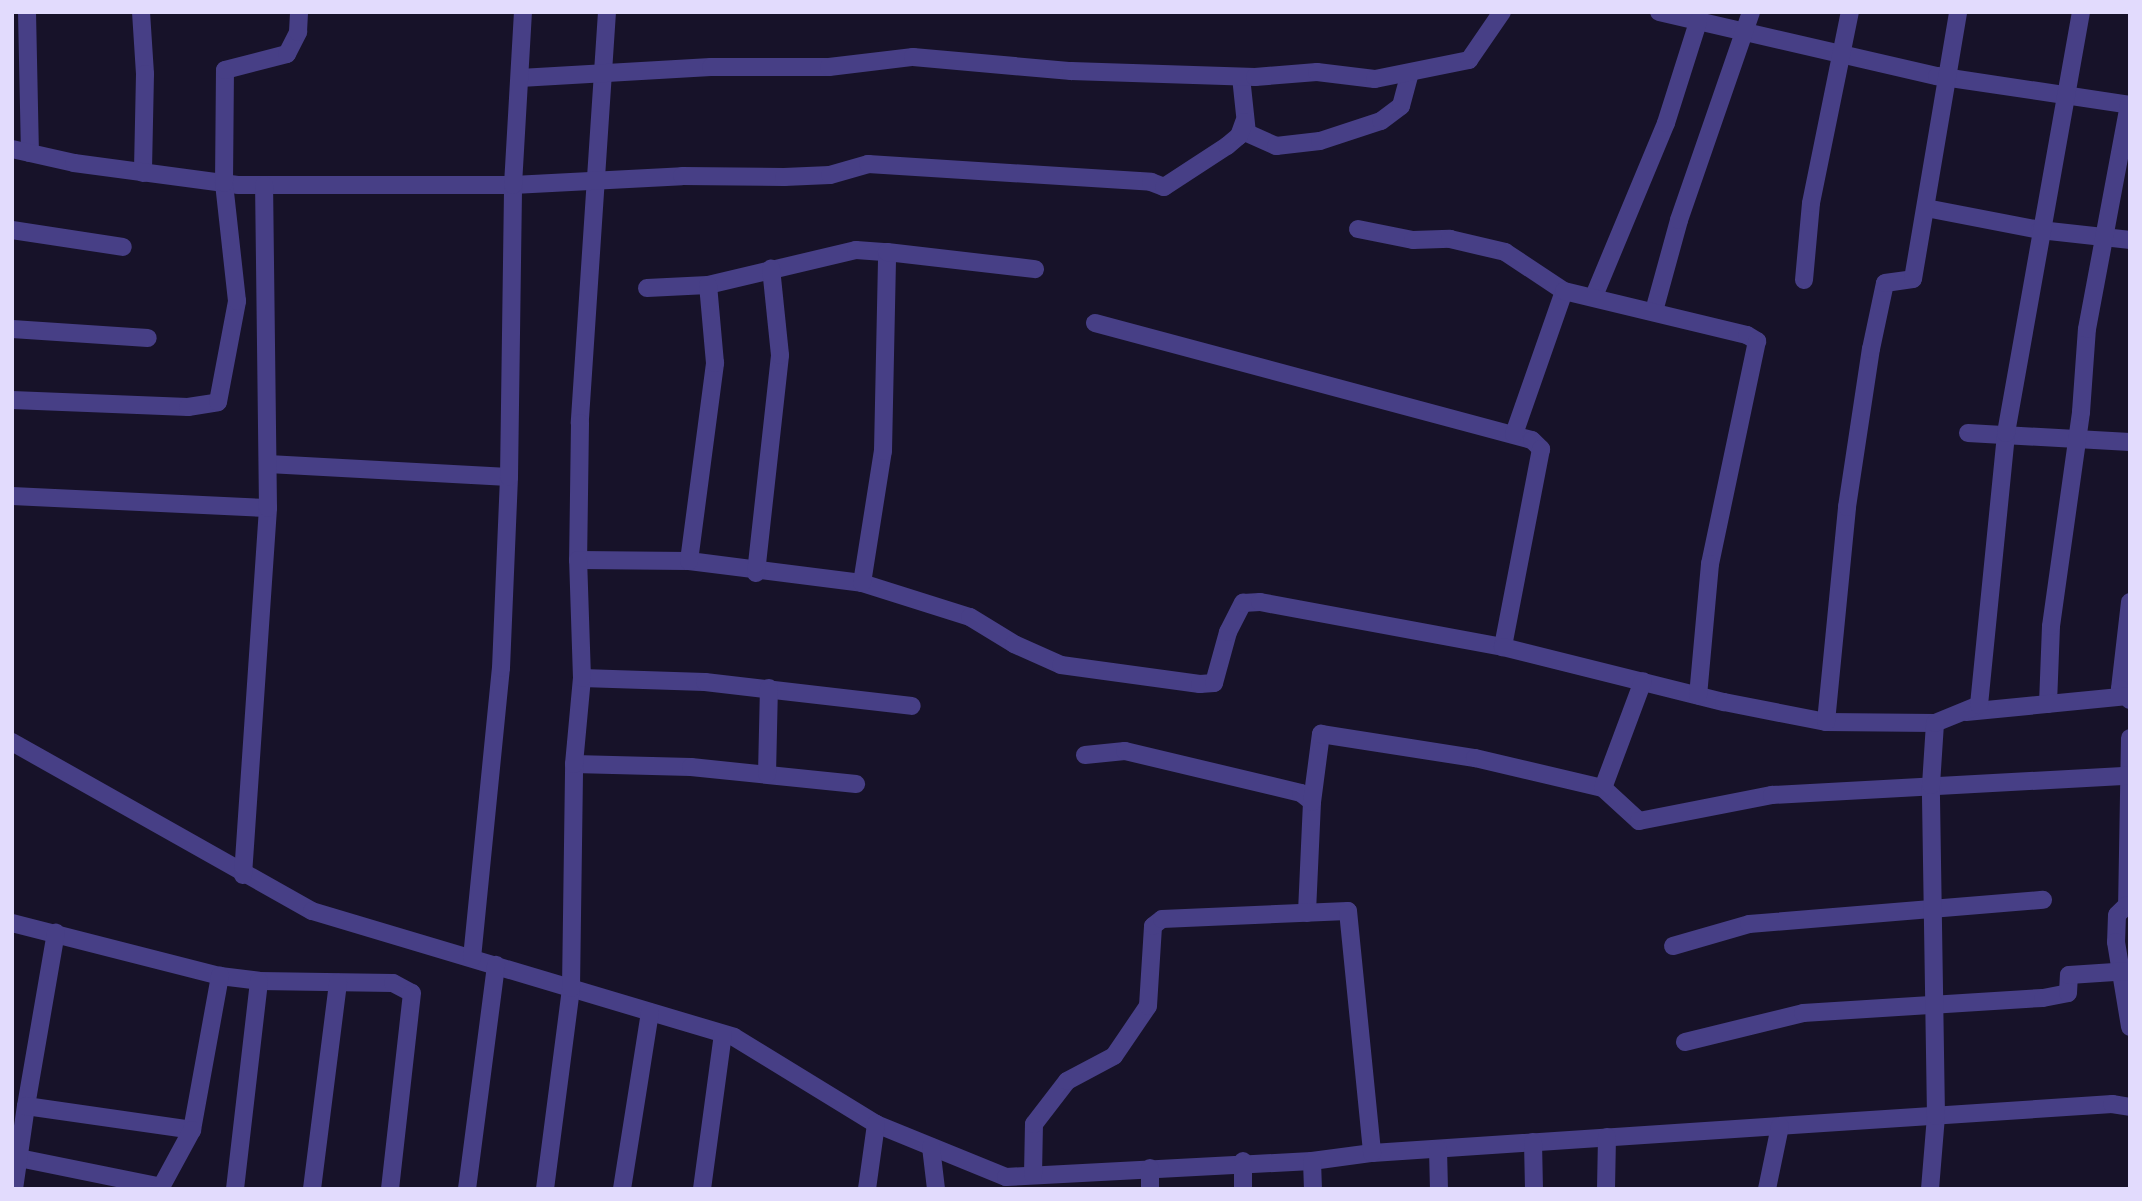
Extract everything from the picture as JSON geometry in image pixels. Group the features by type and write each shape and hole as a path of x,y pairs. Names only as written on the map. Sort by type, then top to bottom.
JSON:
{"street":[{"path":"27,12 21,151 143,173 224,183 513,185 594,180 818,176 868,164 1151,182 1164,187 1227,146 1239,136 1244,122"},
{"path":"141,12 145,75 143,173"},
{"path":"12,400 188,407 218,402 237,301 224,183 226,70 288,54 298,32 299,12"},
{"path":"472,958 492,792 509,477 513,185 523,12"},
{"path":"545,1189 571,988 574,764 582,678 578,560 594,180 607,12"},
{"path":"520,78 829,67 913,57 1070,71 1241,77 1317,72 1375,79 1469,60 1502,12"},
{"path":"1659,12 1744,34 1946,77 2129,105 2087,329 2077,439 2051,626 2048,705"},
{"path":"1654,312 1679,220 1751,12"},
{"path":"1804,280 1811,203 1850,12"},
{"path":"1826,722 1847,507 1871,349 1885,283 1913,279 1958,12"},
{"path":"578,560 690,561 756,573 862,583 970,617 1014,644 1061,665 1200,684 1214,683 1228,632 1243,603 1260,602 1503,647 1698,695 1826,722 1935,723 1979,705 2006,433 2040,230 2081,12"},
{"path":"1594,296 1666,123 1698,22"},
{"path":"1241,77 1247,133 1276,146 1354,132 1401,106 1410,73"},
{"path":"243,875 268,508 264,185"},
{"path":"1926,208 2040,230 2130,240"},
{"path":"1358,229 1413,240 1450,239 1505,252 1564,291 1747,334 1757,341 1710,564 1698,695"},
{"path":"12,230 124,247"},
{"path":"647,288 708,285 856,250 1035,270"},
{"path":"862,583 883,451 887,252"},
{"path":"756,573 780,355 771,268"},
{"path":"690,561 715,363 708,285"},
{"path":"1514,434 1564,291"},
{"path":"1095,323 1532,440 1541,449 1503,647"},
{"path":"12,329 148,338"},
{"path":"1968,433 2006,433 2130,442"},
{"path":"268,464 509,477"},
{"path":"12,496 268,508"},
{"path":"2129,698 2120,689 2130,601"},
{"path":"582,678 769,688 912,706"},
{"path":"1603,788 1643,681"},
{"path":"767,774 769,688"},
{"path":"1962,712 2129,698"},
{"path":"1930,1189 1936,1116 1931,785 1935,723"},
{"path":"1307,913 1312,802 1321,734 1475,758 1603,788 1639,821 1772,795 2127,776"},
{"path":"12,741 243,875 312,911 723,1034 876,1124 1006,1177 1243,1161 1312,1161 1372,1153 2112,1104 2130,1107"},
{"path":"2130,742 2127,776 2127,905 2117,915 2130,1027"},
{"path":"1085,755 1125,751 1301,793 1312,802"},
{"path":"574,764 767,774 856,784"},
{"path":"1673,946 1749,923 1932,911 2043,900"},
{"path":"1032,1175 1034,1124 1068,1081 1114,1056 1149,1006 1153,926 1162,919 1348,911 1372,1153"},
{"path":"12,923 220,976 260,981 393,984 412,993 390,1189"},
{"path":"14,1189 56,933"},
{"path":"467,1189 496,965"},
{"path":"1685,1042 1803,1013 2043,998 2068,993 2069,975 2124,972"},
{"path":"19,1158 160,1188 192,1130 220,976"},
{"path":"235,1189 260,981"},
{"path":"312,1189 338,983"},
{"path":"622,1189 650,1012"},
{"path":"702,1189 723,1034"},
{"path":"26,1106 192,1130"},
{"path":"867,1189 876,1124"},
{"path":"1766,1189 1780,1126"},
{"path":"1606,1189 1607,1137"},
{"path":"1533,1142 1534,1189"},
{"path":"931,1146 936,1189"},
{"path":"1438,1149 1439,1189"},
{"path":"1243,1161 1243,1189"},
{"path":"1312,1161 1313,1189"},
{"path":"1150,1168 1150,1189"}]}
